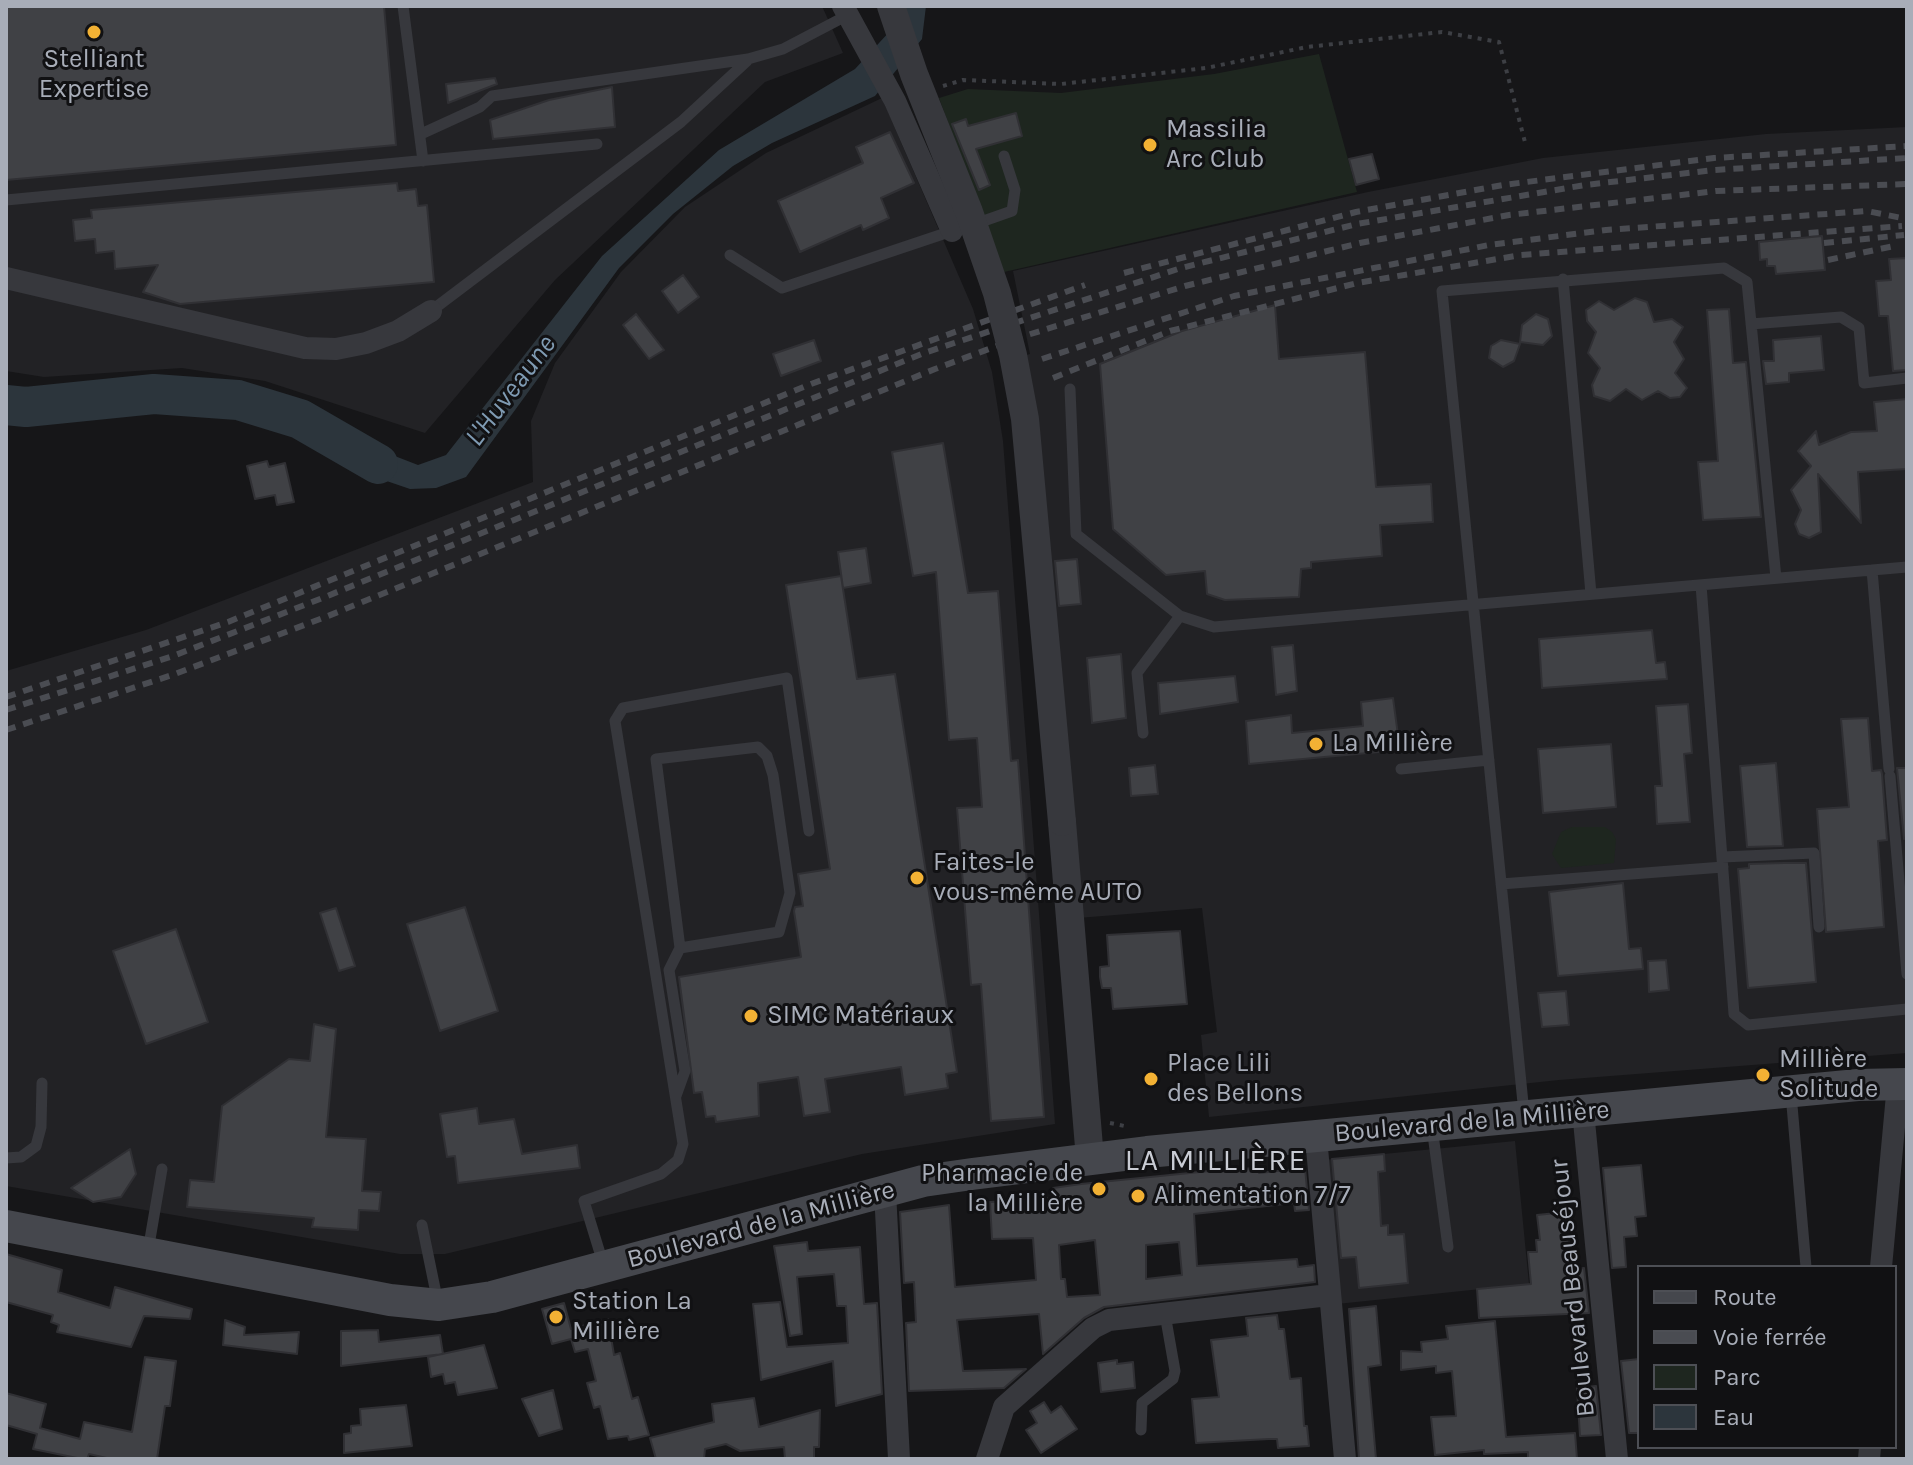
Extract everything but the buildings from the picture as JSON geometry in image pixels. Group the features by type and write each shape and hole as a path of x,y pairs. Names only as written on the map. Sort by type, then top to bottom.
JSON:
{"main road":[{"name":"Boulevard de la Millière","path":"6,1226 390,1300 439,1305 492,1297 923,1181 1090,1159 1583,1111 1903,1084"}],"street":[{"path":"891,6 914,74 974,225 1013,355 1027,433 1090,1159"},
{"path":"844,11 890,93 952,231"},
{"path":"6,278 305,348 336,349 366,343 398,331 431,311"},
{"path":"1881,1265 1900,1149 1903,1084"},
{"name":"Boulevard Beauséjour","path":"1583,1111 1617,1459"},
{"path":"1316,1137 1345,1459"},
{"path":"885,1192 899,1459"},
{"path":"987,1459 1004,1407 1093,1328 1109,1320 1329,1295"}],"lane":[{"path":"403,6 423,161"},
{"path":"421,134 480,107 492,96 748,59 783,49 844,11"},
{"path":"431,311 681,122 748,59"},
{"path":"6,200 597,144"},
{"path":"730,255 782,288 1012,211 1015,190 1004,156"},
{"path":"1525,1118 1442,291 1724,268 1747,282 1776,578"},
{"path":"1563,279 1591,594"},
{"path":"1751,324 1841,317 1859,328 1864,383 1907,378"},
{"path":"1070,389 1076,534 1180,616 1214,627 1907,567"},
{"path":"1872,570 1907,974"},
{"path":"1701,585 1734,1014 1748,1025 1907,1009"},
{"path":"1143,733 1137,673 1180,616"},
{"path":"605,1267 584,1201 661,1174 678,1160 683,1144 615,721 623,708 787,678 809,831"},
{"path":"675,1097 685,1071 669,970 680,948 656,759 758,747 767,756 773,775 790,893 779,932 680,948"},
{"path":"1401,769 1489,760"},
{"path":"1501,884 1814,853 1819,927"},
{"path":"6,1158 21,1157 36,1146 41,1127 42,1083"},
{"path":"1791,1093 1806,1265"},
{"path":"1432,1127 1448,1247"},
{"path":"147,1252 162,1169"},
{"path":"422,1225 439,1305"},
{"path":"1141,1430 1142,1403 1173,1379 1175,1371 1165,1314"}],"path":[{"path":"963,80 1061,84 1206,68 1307,47 1442,32 1499,42 1526,146"}],"shaded area":[{"path":"6,6 822,6 843,53 765,82 555,280 425,433 265,381 182,368 44,377 6,371"},
{"path":"882,98 973,309 992,372 1003,441 1055,1124 862,1154 445,1254 400,1254 6,1186 6,671 146,630 533,482 531,421 555,363 621,272 685,207 766,153"},
{"path":"1907,127 1907,1053 1559,1080 1209,1117 1201,1035 1217,1032 1202,908 1078,918 1023,356 1030,354 1013,271 1368,192 1543,158 1766,134"},
{"path":"1515,1141 1529,1284 1337,1304 1323,1160"}],"green space":[{"name":"Massilia Arc Club","path":"1319,54 1357,192 1004,272 939,98 968,89 1061,93 1214,74"},
{"path":"1572,827 1605,827 1612,832 1616,839 1614,863 1561,868 1552,854 1561,832"}],"water":[{"path":"890,6 926,6 922,39 875,96 772,143 733,166 673,214 619,268 466,477 436,488 410,489 372,476 322,451 338,422 387,453 418,465 446,455 602,256 719,150 855,69 891,30"}],"waterway":[{"name":"L'Huveaune","path":"6,405 26,407 154,394 238,400 300,419 378,464"}],"railway":[{"path":"1124,273 1356,212 1503,185 1714,158 1907,146"},
{"path":"6,710 173,656 320,599 924,353 1181,268 1357,224 1585,185 1714,170 1907,158"},
{"path":"6,730 175,674 328,616 935,369 1021,337 1185,286 1360,243 1509,215 1716,191 1907,184"},
{"path":"1042,359 1234,296 1489,245 1606,230 1867,211 1907,219"},
{"path":"1053,378 1170,331 1357,283 1521,255 1902,226"},
{"path":"1824,243 1904,235"},
{"path":"1828,260 1894,246"},
{"path":"6,697 228,622 811,384 1085,285"}],"place":[{"name":"Stelliant Expertise","path":"94,32"},
{"name":"Massilia Arc Club","path":"1150,145"},
{"name":"La Millière","path":"1316,744"},
{"name":"Faites-le vous-même AUTO","path":"917,878"},
{"name":"SIMC Matériaux","path":"751,1016"},
{"name":"Millière Solitude","path":"1763,1075"},
{"name":"Place Lili des Bellons","path":"1151,1079"},
{"name":"Pharmacie de la Millière","path":"1099,1189"},
{"name":"Alimentation 7/7","path":"1138,1196"},
{"name":"Station La Millière","path":"556,1317"}],"district":[{"name":"LA MILLIÈRE","path":"1216,1161"}]}
